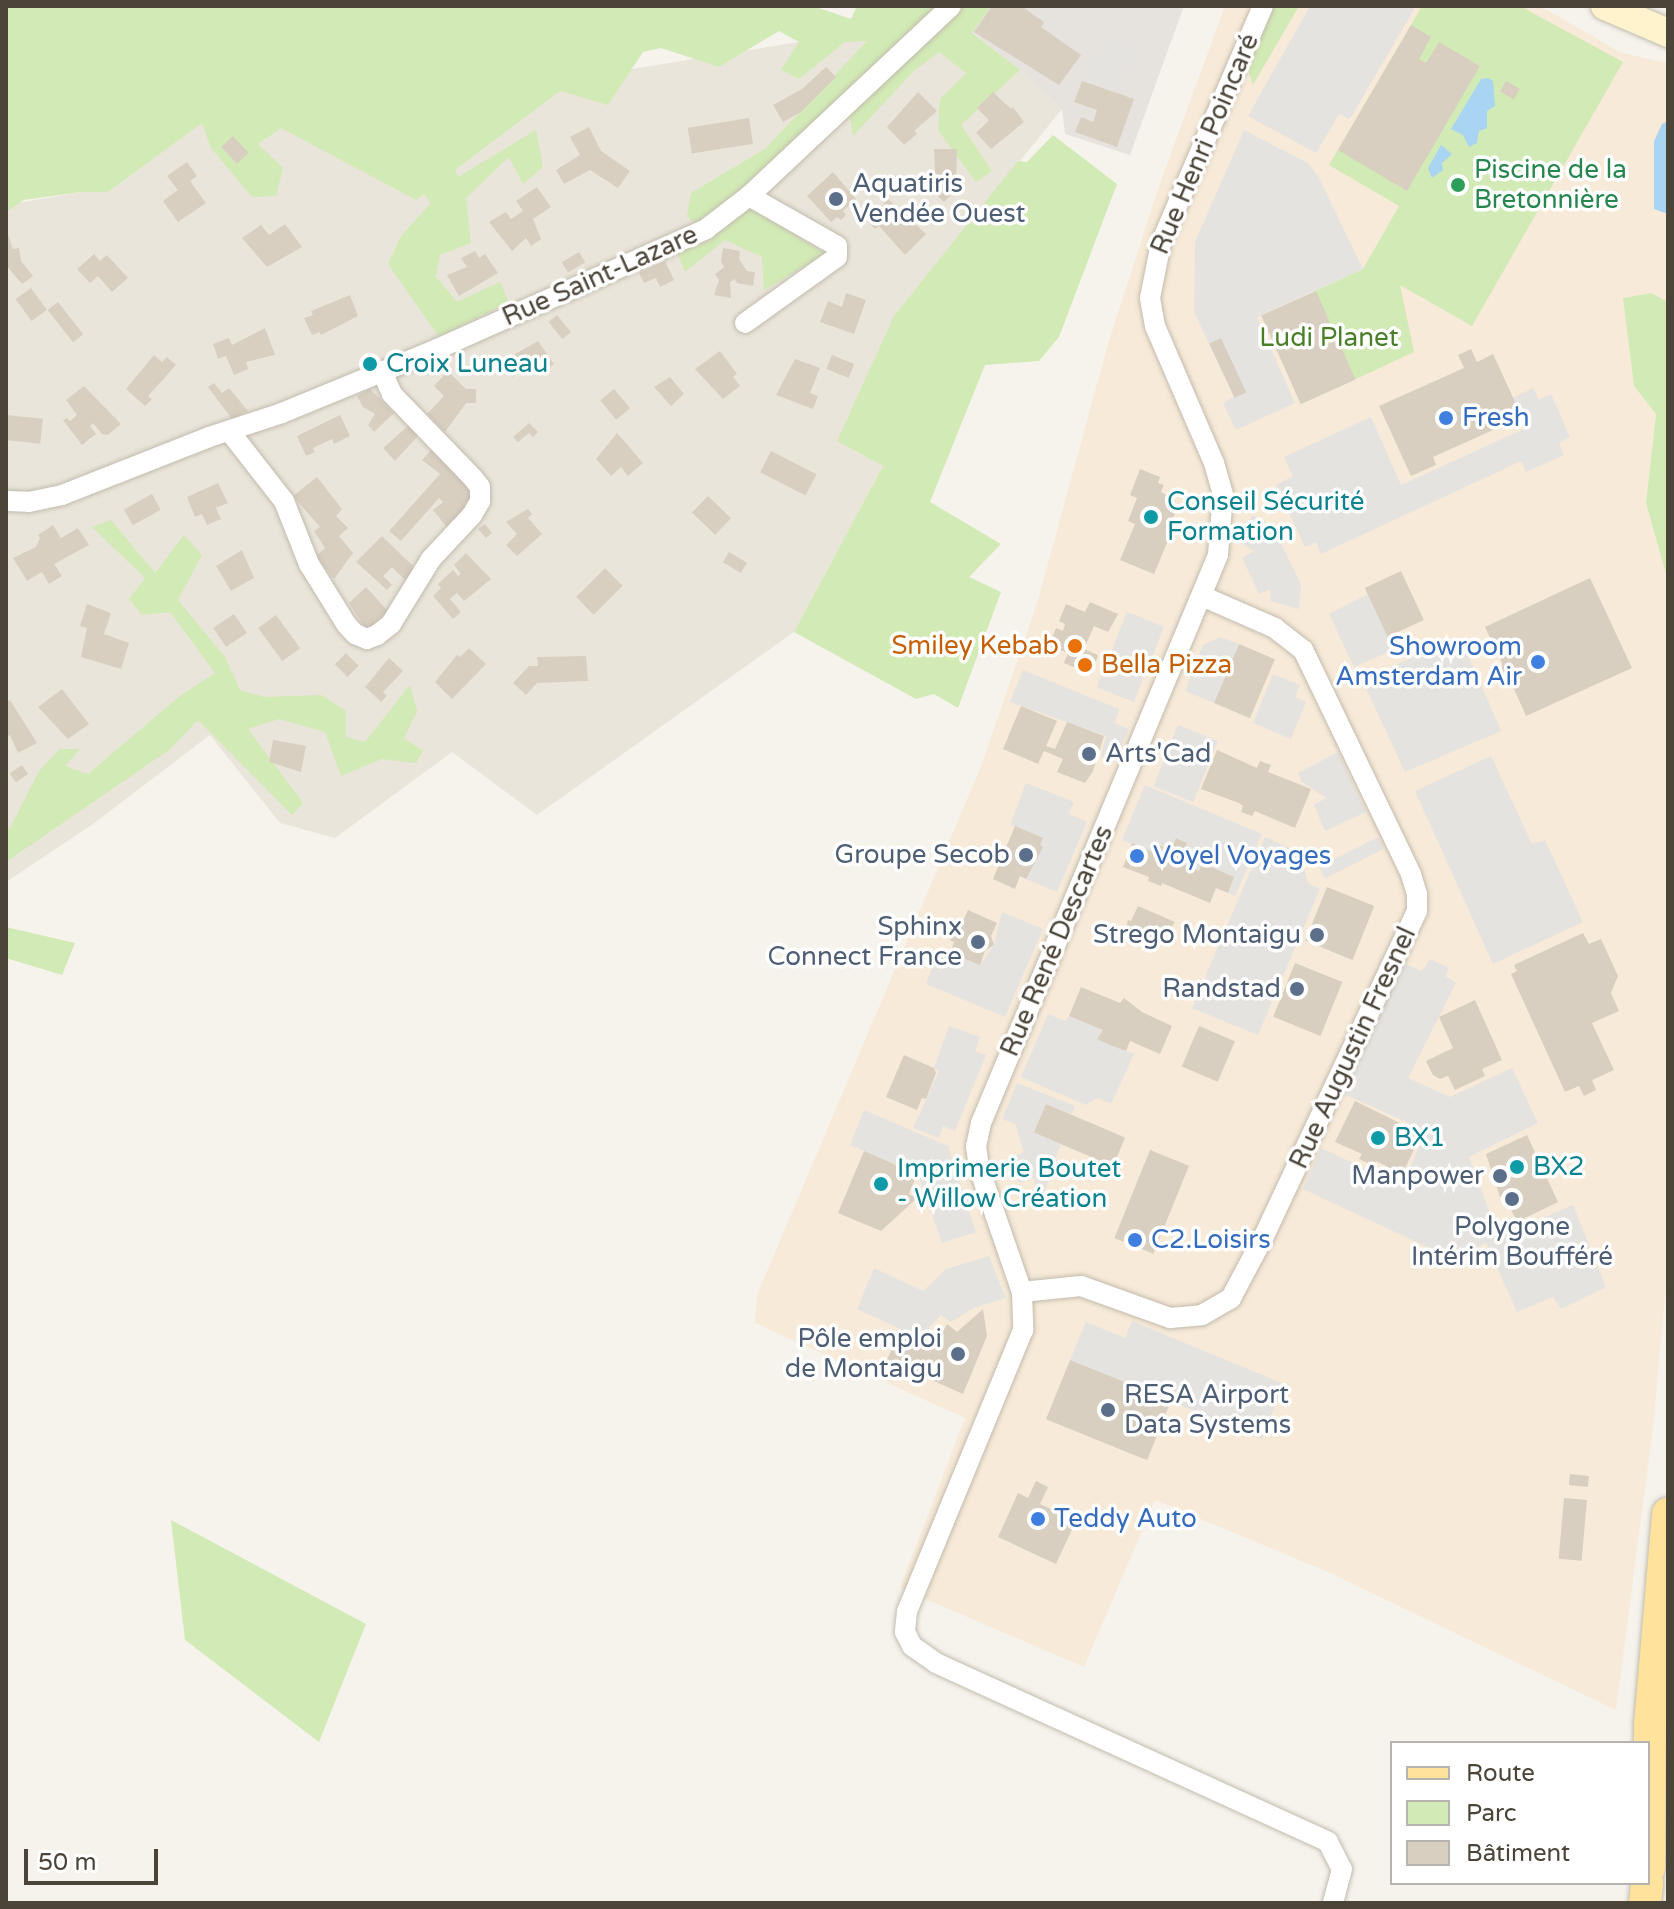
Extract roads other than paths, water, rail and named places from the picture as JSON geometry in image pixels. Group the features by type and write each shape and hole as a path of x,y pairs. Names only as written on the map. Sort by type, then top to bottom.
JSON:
{"main road":[{"path":"1605,6 1668,33"},
{"path":"1650,1741 1668,1514"},
{"path":"1650,1860 1668,1719"}],"street":[{"name":"Rue Saint-Lazare","path":"6,501 29,502 62,495 209,437 230,432 382,372 706,229 749,196 951,6"},
{"name":"Rue Henri Poincaré","path":"1202,596 1218,555 1223,495 1214,463 1160,339 1150,298 1161,243 1263,6"},
{"path":"745,323 837,257 837,246 749,196"},
{"path":"230,432 284,501 309,564 346,624 355,634 367,639 391,624 431,559 480,501 480,487 392,394 382,372"},
{"name":"Rue René Descartes","path":"1202,596 981,1123 976,1146 979,1168 1022,1292 1023,1330 907,1612 905,1632 912,1646 936,1663 1328,1842 1342,1869 1333,1903"},
{"name":"Rue Augustin Fresnel","path":"1022,1292 1081,1286 1170,1318 1202,1315 1231,1298 1270,1225 1417,911 1417,894 1411,874 1303,650 1275,628 1202,596"}],"water":[{"path":"1481,79 1493,81 1495,106 1487,111 1487,128 1479,131 1477,143 1469,147 1463,135 1451,129"},
{"path":"1668,121 1668,214 1654,209 1654,141 1662,124"},
{"path":"1441,145 1452,154 1442,163 1443,170 1432,178 1428,168"}],"place":[{"name":"Piscine de la Bretonnière","path":"1458,185"},
{"name":"Aquatiris Vendée Ouest","path":"836,199"},
{"name":"Croix Luneau","path":"370,364"},
{"name":"Fresh","path":"1446,418"},
{"name":"Conseil Sécurité Formation","path":"1151,517"},
{"name":"Smiley Kebab","path":"1075,646"},
{"name":"Showroom Amsterdam Air","path":"1538,662"},
{"name":"Bella Pizza","path":"1085,665"},
{"name":"Arts'Cad","path":"1089,754"},
{"name":"Groupe Secob","path":"1026,855"},
{"name":"Voyel Voyages","path":"1137,856"},
{"name":"Strego Montaigu","path":"1317,935"},
{"name":"Sphinx Connect France","path":"978,942"},
{"name":"Randstad","path":"1297,989"},
{"name":"BX1","path":"1378,1138"},
{"name":"BX2","path":"1517,1167"},
{"name":"Manpower","path":"1500,1176"},
{"name":"Imprimerie Boutet - Willow Création","path":"881,1184"},
{"name":"Polygone Intérim Boufféré","path":"1512,1199"},
{"name":"C2.Loisirs","path":"1135,1240"},
{"name":"Pôle emploi de Montaigu","path":"958,1354"},
{"name":"RESA Airport Data Systems","path":"1108,1410"},
{"name":"Teddy Auto","path":"1038,1519"}],"park label":[{"name":"Ludi Planet","path":"1329,338"}]}
